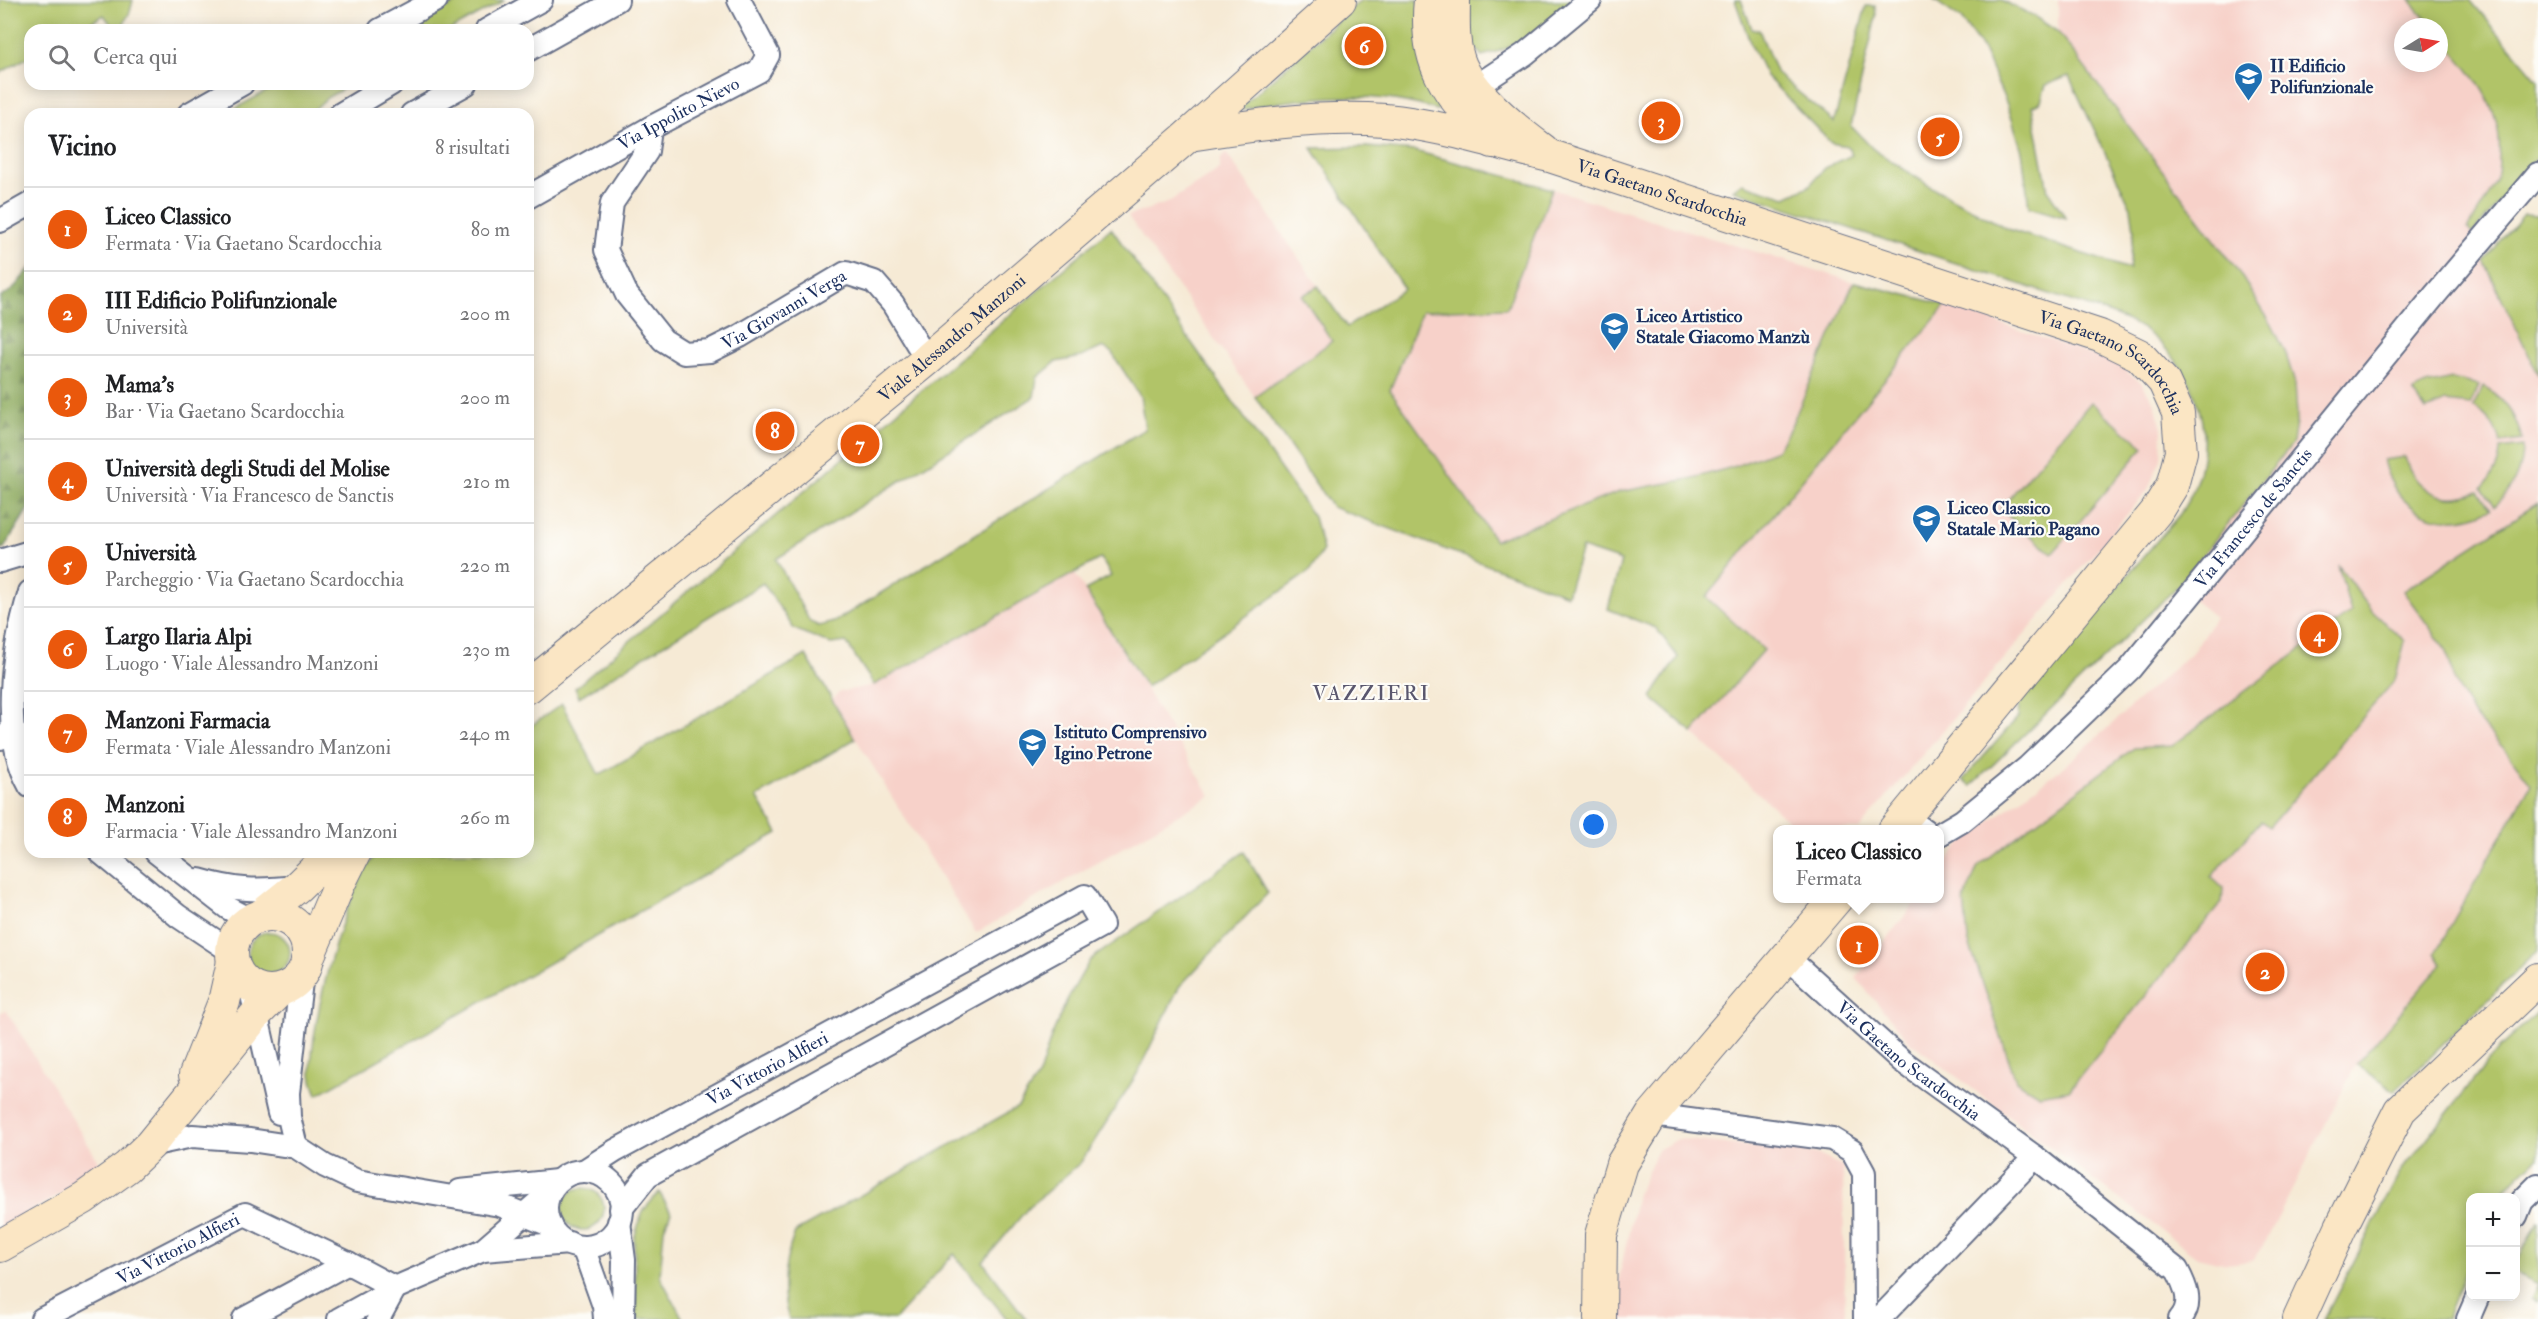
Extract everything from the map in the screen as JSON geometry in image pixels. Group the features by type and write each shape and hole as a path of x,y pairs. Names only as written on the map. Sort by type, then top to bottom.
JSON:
{"street":[{"path":"391,24 436,0"},
{"path":"498,24 541,0"},
{"path":"534,47 617,0"},
{"name":"Via Ippolito Nievo","path":"534,194 650,128 759,71 768,55 739,0"},
{"name":"Viale Alessandro Manzoni","path":"534,682 927,360 1189,135 1340,0"},
{"name":"Via Gaetano Scardocchia","path":"1430,0 1428,19 1431,51 1441,79 1511,126 1550,156"},
{"name":"Via Gaetano Scardocchia","path":"1454,0 1454,32 1467,96 1493,142"},
{"path":"1467,96 1525,54 1590,0"},
{"path":"200,108 231,90"},
{"path":"367,107 385,90"},
{"path":"423,108 455,90"},
{"name":"Via Gaetano Scardocchia","path":"1189,135 1304,120 1384,120 1413,124 1493,142 1550,156 2100,336 2139,355 2164,382 2178,413 2181,452 2172,486 2156,512 1908,825"},
{"name":"Via Giovanni Verga","path":"650,128 647,151 612,203 606,250 627,295 663,340 684,353 710,351 740,336 846,273 874,282 893,304 927,360"},
{"name":"Via Francesco de Sanctis","path":"1944,831 1962,820 2028,767 2130,669 2269,501 2344,405 2538,174"},
{"path":"0,221 24,207"},
{"path":"0,561 24,554"},
{"path":"22,775 3,736 5,693 12,650 24,623"},
{"path":"3,736 24,738"},
{"path":"107,858 178,916 266,977 279,1112 296,1147"},
{"path":"164,858 228,908 256,918 282,917 296,925 304,938 266,977 224,1002 203,1058 179,1108"},
{"path":"296,1147 266,977 237,933 297,887 327,858"},
{"path":"0,1246 84,1198 127,1167 150,1145 179,1108 266,977 339,884 352,858"},
{"path":"186,876 230,889 262,891 297,887"},
{"name":"Via Vittorio Alfieri","path":"585,1171 615,1151 1085,896 1102,925 648,1175 620,1216"},
{"path":"1600,1319 1601,1235 1622,1164 1652,1115 1832,903"},
{"name":"Via Gaetano Scardocchia","path":"1787,957 1902,1061 2035,1157 2177,1270 2187,1288 2186,1313 2180,1319"},
{"path":"951,970 967,999"},
{"path":"2299,1319 2400,1110 2538,979"},
{"path":"1652,1115 1832,1139 1852,1150 1864,1173 1865,1319"},
{"path":"150,1145 192,1136 250,1140 296,1147 325,1166 357,1181 500,1205 550,1225"},
{"path":"1879,1319 2035,1157"},
{"path":"339,1319 395,1288 483,1250 570,1173 585,1171 599,1174 611,1182 619,1195 624,1260 623,1319"},
{"path":"2520,1206 2538,1185"},
{"path":"434,1194 553,1187"},
{"path":"553,1187 546,1209 550,1225 557,1236 576,1245 604,1306 605,1319"},
{"name":"Via Vittorio Alfieri","path":"42,1319 245,1214 395,1288"},
{"path":"483,1250 576,1245 605,1240 620,1216"},
{"path":"244,1319 348,1263"},
{"path":"378,1319 395,1288"},
{"path":"2468,1319 2476,1301"}],"shaded area":[{"path":"2058,0 2455,0 2538,156 2472,234 2538,374 2538,503 2403,591 2447,651 2453,677 2531,784 2435,953 2442,964 2356,1064 2266,1241 2252,1261 2227,1264 2197,1257 1909,1041 1856,978 1915,903 1944,903 1944,865 1962,842 2064,767 2194,650 2215,617 2177,587 2293,443 2285,351 2272,325 2238,271 2058,32"},
{"path":"1226,153 1390,390 1297,457 1128,216 1167,203 1220,169 1220,160"},
{"name":"Liceo Artistico Statale Giacomo Manzù","path":"1552,189 1854,282 1791,426 1777,450 1733,467 1689,479 1619,492 1495,540 1390,390 1422,311 1507,308"},
{"name":"Liceo Classico Statale Mario Pagano","path":"1946,305 2115,363 2141,382 2155,404 2162,429 2161,459 2147,491 1862,825 1793,825 1693,733 1764,651 1706,597"},
{"name":"Istituto Comprensivo Igino Petrone","path":"1074,572 1211,796 976,933 832,700 840,692 874,685"},
{"path":"6,1010 102,1167 54,1198 0,1227 0,1013"},
{"path":"1678,1139 1815,1153 1843,1167 1845,1319 1620,1319 1619,1278 1637,1194 1658,1150"}],"green space":[{"path":"0,0 133,0 123,24 111,24 104,15 88,24 24,24 24,59 0,73"},
{"path":"462,0 505,0 461,24 418,24"},
{"path":"1361,0 1418,0 1444,108 1437,110 1387,99 1336,97 1285,102 1236,111"},
{"path":"1469,0 1576,0 1522,41 1482,56 1466,30"},
{"path":"1735,0 1741,0 1752,29 1759,30 1777,74 1834,122 1866,6 1875,6 1876,16 1851,126 1873,149 1928,185 2008,229 2129,269 2134,229 2131,208 2069,76 2046,85 2041,101 2032,106 2048,191 2066,218 2029,207 2022,151 2008,107 1982,48 1961,19 1934,0 2001,0 2032,15 2058,32 2238,271 2272,325 2285,351 2295,384 2297,415 2293,443 2177,587 1971,786 1963,780 2018,717 2019,702 2180,514 2186,504 2194,489 2201,463 2203,441 2196,399 2176,361 2161,344 2137,325 2111,314 1733,190 1742,183 1786,197 1809,186 1825,168 1852,155 1847,146 1831,143 1766,76 1751,45"},
{"path":"2410,0 2470,0 2538,80 2538,157 2472,234 2468,229 2488,197 2498,175 2499,139 2496,122 2483,91 2448,46 2448,18 2425,18"},
{"path":"269,90 341,90 328,97 316,108 236,108"},
{"path":"1366,147 1415,151 1552,189 1507,308 1422,311 1390,390 1495,540 1619,492 1689,479 1733,467 1777,450 1791,426 1854,282 1946,305 1706,597 1764,650 1693,733 1651,697 1678,657 1656,628 1608,609 1621,561 1582,548 1567,595 1332,507 1255,397 1332,341 1302,296 1318,286 1347,327 1404,289 1312,148"},
{"path":"2523,214 2538,215 2538,374 2484,261"},
{"path":"1111,228 1314,517 1323,550 1310,571 1146,687 1085,590 1111,576 1101,558 874,685 846,642 831,644 794,629 763,583 579,697 575,688","holes":["1103,347 1112,353 1140,396 1145,429 834,622 819,626 810,622 776,559 1034,397 1037,378 1056,362 1081,357"]},
{"path":"24,275 24,516 4,548 0,549 0,298 13,289"},
{"path":"2452,379 2479,385 2470,405 2446,402 2426,410 2413,391 2426,385"},
{"path":"2483,386 2498,396 2508,408 2522,440 2500,443 2491,422 2473,407"},
{"path":"2091,402 2144,447 2052,554 2000,509"},
{"path":"2522,446 2515,479 2507,493 2495,506 2482,488 2495,470 2500,449"},
{"path":"2405,457 2409,469 2423,486 2432,492 2454,497 2478,491 2491,509 2473,516 2455,519 2439,518 2410,505 2398,493 2389,478 2383,460"},
{"path":"2538,503 2538,950 2395,1091 2356,1064 2442,964 2435,953 2531,784 2507,752 2473,715 2453,677 2447,651 2403,591"},
{"path":"2338,565 2371,610 2405,641 2395,680 2269,827 2261,821 2211,877 2223,888 2222,902 2069,1090 2039,1095 2016,1081 1968,940 1964,900 1978,866 2134,748 2172,746 2351,612"},
{"path":"806,655 855,739 757,797 778,833 317,1095 311,1073 312,1050 323,990 341,926 365,871 374,858 534,858 534,724 562,704 599,775"},
{"path":"1244,852 1268,893 1179,987 1137,1074 1081,1162 1028,1208 983,1262 1026,1319 1007,1319 954,1254 895,1319 789,1319 784,1297 784,1276 795,1232 1018,1107 1039,1075 1051,1037 1067,1000 1090,960"},
{"path":"269,932 277,933 284,938 289,945 289,961 284,968 277,973 269,974 261,973 254,968 249,961 248,953 249,945 254,938 261,933"},
{"path":"2538,1012 2538,1157 2501,1193 2466,1193 2466,1270 2446,1319 2324,1319 2401,1171 2500,1047"},
{"path":"583,1188 598,1194 604,1209 598,1224 583,1230 568,1224 562,1209 568,1194"},
{"path":"659,1192 671,1212 664,1229 660,1276 683,1319 636,1319 634,1238 643,1211"},
{"path":"2538,1221 2538,1284 2520,1275 2520,1255"},
{"path":"2538,1284 2538,1301 2531,1298"}],"place":[{"name":"Largo Ilaria Alpi","path":"1364,46"},
{"name":"II Edificio Polifunzionale","path":"2249,102"},
{"name":"Mama's","path":"1661,121"},
{"name":"Università","path":"1940,137"},
{"name":"Liceo Artistico Statale Giacomo Manzù","path":"1615,352"},
{"name":"Manzoni","path":"775,431"},
{"name":"Manzoni Farmacia","path":"860,444"},
{"name":"Liceo Classico Statale Mario Pagano","path":"1926,544"},
{"name":"Università degli Studi del Molise","path":"2319,634"},
{"name":"Istituto Comprensivo Igino Petrone","path":"1033,768"},
{"name":"Liceo Classico","path":"1859,945"},
{"name":"III Edificio Polifunzionale","path":"2265,972"}],"district":[{"name":"VAZZIERI","path":"1371,693"}]}
